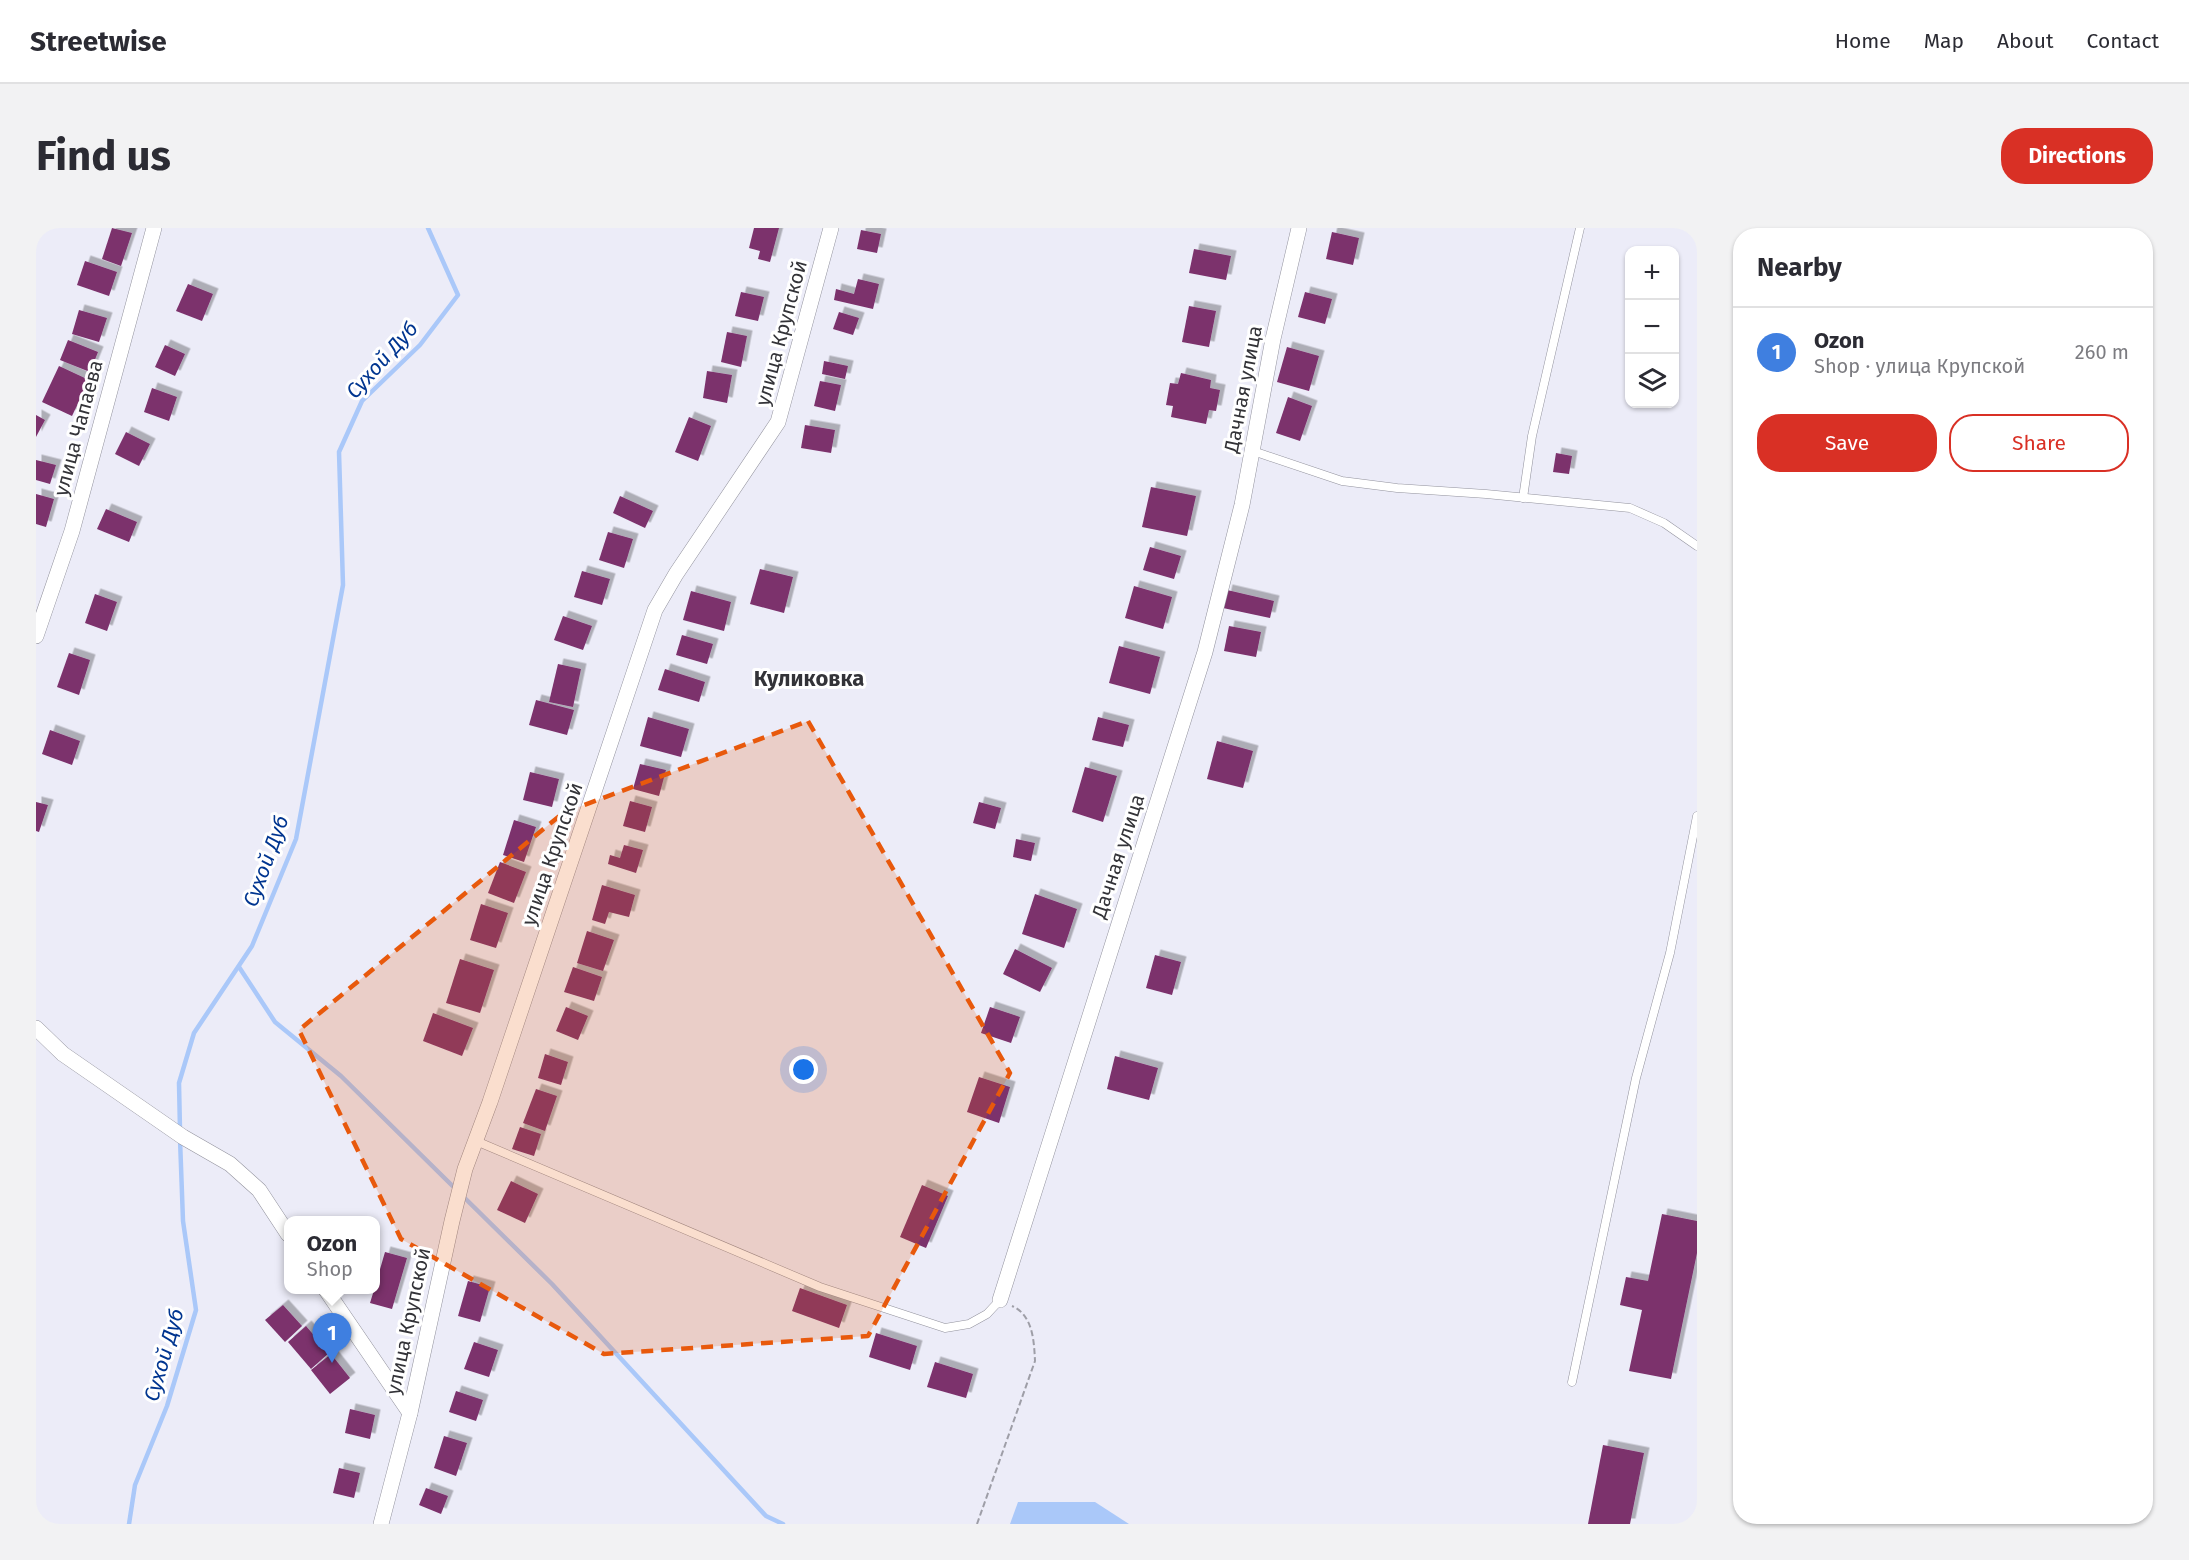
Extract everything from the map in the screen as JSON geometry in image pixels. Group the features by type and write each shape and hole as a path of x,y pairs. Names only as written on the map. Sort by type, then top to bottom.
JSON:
{"street":[{"name":"улица Чапаева","path":"36,636 72,531 154,228"},
{"name":"улица Крупской","path":"381,1524 410,1413 465,1169 655,610 676,574 778,422 831,228"},
{"name":"Дачная улица","path":"1000,1300 1206,652 1242,505 1273,339 1299,228"},
{"path":"36,1028 63,1054 183,1137 230,1164 259,1190 284,1228"},
{"path":"329,1294 410,1413"}],"lane":[{"path":"1523,498 1532,436 1580,228"},
{"path":"1253,450 1342,481 1397,488 1630,508 1664,523 1697,546"},
{"path":"1572,1382 1636,1078 1670,953 1697,816"},
{"path":"476,1141 820,1287 945,1328 969,1324 987,1314 1000,1300"}],"path":[{"path":"977,1524 1035,1361 1034,1334 1021,1310 1000,1300"}],"highlighted area":[{"path":"808,721 1010,1073 868,1336 604,1354 401,1239 299,1030 563,813"}],"water":[{"path":"1018,1502 1095,1502 1129,1524 1010,1524"}],"building":[{"path":"112,228 132,233 121,266 102,259"},
{"path":"754,228 779,228 770,262 758,259 760,251 749,248"},
{"path":"861,230 881,234 877,253 857,249"},
{"path":"1332,232 1359,238 1353,265 1326,259"},
{"path":"1194,249 1231,256 1226,280 1189,273"},
{"path":"85,261 117,272 109,296 77,285"},
{"path":"858,279 879,284 873,309 834,300 836,289 854,294"},
{"path":"188,284 213,294 202,321 176,311"},
{"path":"741,292 764,297 758,321 735,316"},
{"path":"1305,292 1332,299 1325,324 1298,317"},
{"path":"1189,306 1216,311 1209,347 1182,342"},
{"path":"79,310 107,318 99,342 72,334"},
{"path":"839,312 859,318 853,335 833,329"},
{"path":"727,332 747,336 741,367 721,362"},
{"path":"68,340 98,352 90,372 60,360"},
{"path":"165,345 185,354 175,376 155,367"},
{"path":"1287,347 1319,356 1309,391 1277,382"},
{"path":"824,361 848,366 845,379 822,374"},
{"path":"59,366 89,380 72,416 42,402"},
{"path":"707,371 732,375 727,403 703,398"},
{"path":"1181,373 1211,380 1210,388 1220,390 1216,411 1209,410 1206,424 1171,417 1173,406 1166,405 1170,383 1178,384"},
{"path":"820,381 841,385 835,411 814,406"},
{"path":"152,388 177,397 169,421 144,412"},
{"path":"1288,397 1312,406 1300,441 1276,433"},
{"path":"36,415 45,420 36,437"},
{"path":"689,417 711,426 698,461 675,452"},
{"path":"805,425 835,430 831,453 801,448"},
{"path":"126,432 150,444 139,466 115,454"},
{"path":"1556,453 1572,456 1569,474 1553,472"},
{"path":"36,460 56,465 50,484 36,480"},
{"path":"1151,487 1196,496 1187,536 1142,527"},
{"path":"36,494 54,499 46,527 36,524"},
{"path":"620,496 653,511 645,528 613,513"},
{"path":"106,509 137,522 129,542 97,529"},
{"path":"608,532 633,539 624,568 599,560"},
{"path":"1150,547 1181,556 1174,579 1143,570"},
{"path":"760,569 793,577 784,613 750,604"},
{"path":"582,571 610,579 602,605 574,597"},
{"path":"1134,586 1172,597 1163,629 1125,618"},
{"path":"1227,590 1274,601 1270,618 1223,608"},
{"path":"691,591 731,602 724,631 683,620"},
{"path":"95,594 117,602 107,631 85,623"},
{"path":"563,616 592,626 583,650 554,640"},
{"path":"1229,626 1261,632 1256,657 1224,651"},
{"path":"682,635 713,644 707,664 676,655"},
{"path":"1119,646 1160,657 1150,694 1109,683"},
{"path":"69,653 90,660 79,695 57,687"},
{"path":"558,664 581,669 573,707 549,702"},
{"path":"665,669 705,682 699,702 658,690"},
{"path":"536,700 574,710 567,735 529,725"},
{"path":"648,717 689,729 681,757 640,746"},
{"path":"1098,717 1129,725 1123,747 1092,740"},
{"path":"50,730 80,741 72,765 42,754"},
{"path":"1217,741 1253,751 1243,788 1207,779"},
{"path":"640,764 666,770 659,796 633,789"},
{"path":"1085,767 1117,776 1103,822 1072,812"},
{"path":"530,772 559,779 552,807 523,800"},
{"path":"630,801 652,807 645,832 623,826"},
{"path":"36,802 48,805 39,832 36,831"},
{"path":"979,802 1001,808 995,829 973,823"},
{"path":"514,820 536,827 524,862 503,855"},
{"path":"1016,839 1035,843 1031,861 1013,857"},
{"path":"624,845 643,850 636,873 608,864 610,855 620,858"},
{"path":"500,862 526,872 514,903 488,893"},
{"path":"602,885 635,895 629,917 609,912 605,924 592,920"},
{"path":"1035,894 1077,909 1064,948 1022,934"},
{"path":"481,904 508,913 496,948 470,940"},
{"path":"587,931 614,940 603,971 577,963"},
{"path":"1015,949 1052,968 1040,992 1003,974"},
{"path":"1155,955 1181,962 1172,995 1146,988"},
{"path":"460,959 494,970 480,1013 446,1003"},
{"path":"573,967 602,977 594,1001 564,992"},
{"path":"566,1007 588,1016 578,1040 556,1031"},
{"path":"990,1007 1020,1017 1011,1043 981,1033"},
{"path":"433,1013 473,1028 462,1056 423,1041"},
{"path":"545,1054 568,1062 561,1085 538,1078"},
{"path":"1115,1056 1158,1068 1149,1100 1107,1089"},
{"path":"979,1077 1010,1087 999,1123 967,1112"},
{"path":"536,1089 557,1096 545,1131 523,1123"},
{"path":"520,1127 541,1134 534,1156 512,1149"},
{"path":"511,1181 538,1194 525,1223 497,1210"},
{"path":"922,1185 948,1196 926,1248 900,1237"},
{"path":"1662,1214 1697,1221 1697,1253 1671,1379 1629,1371 1642,1310 1620,1305 1626,1277 1648,1281"},
{"path":"385,1252 407,1258 392,1309 370,1303 373,1294 380,1294 380,1269"},
{"path":"468,1281 490,1287 480,1322 458,1316"},
{"path":"800,1288 847,1305 839,1328 792,1311"},
{"path":"283,1305 302,1326 285,1342 265,1320"},
{"path":"306,1326 329,1353 311,1369 288,1342"},
{"path":"876,1333 917,1346 910,1370 869,1357"},
{"path":"474,1342 498,1350 489,1377 464,1369"},
{"path":"331,1354 350,1378 330,1394 311,1370"},
{"path":"935,1362 973,1374 966,1398 927,1387"},
{"path":"456,1391 483,1400 476,1421 449,1412"},
{"path":"350,1409 375,1415 370,1439 345,1433"},
{"path":"444,1436 467,1443 456,1476 434,1468"},
{"path":"1603,1445 1644,1453 1630,1524 1588,1524"},
{"path":"339,1468 360,1473 354,1498 333,1493"},
{"path":"426,1488 448,1496 441,1514 419,1505"}],"waterway":[{"name":"Сухой Дуб","path":"180,1130 179,1083 194,1033 252,946 296,839 343,585 339,452 362,401 420,345 458,295 428,228"},
{"path":"239,967 275,1022 341,1076 552,1284 766,1516 783,1524"},
{"name":"Сухой Дуб","path":"129,1524 135,1485 167,1406 196,1310 183,1221 180,1139"}],"place":[{"name":"Ozon","path":"332,1363"}],"district":[{"name":"Куликовка","path":"809,678"}]}
